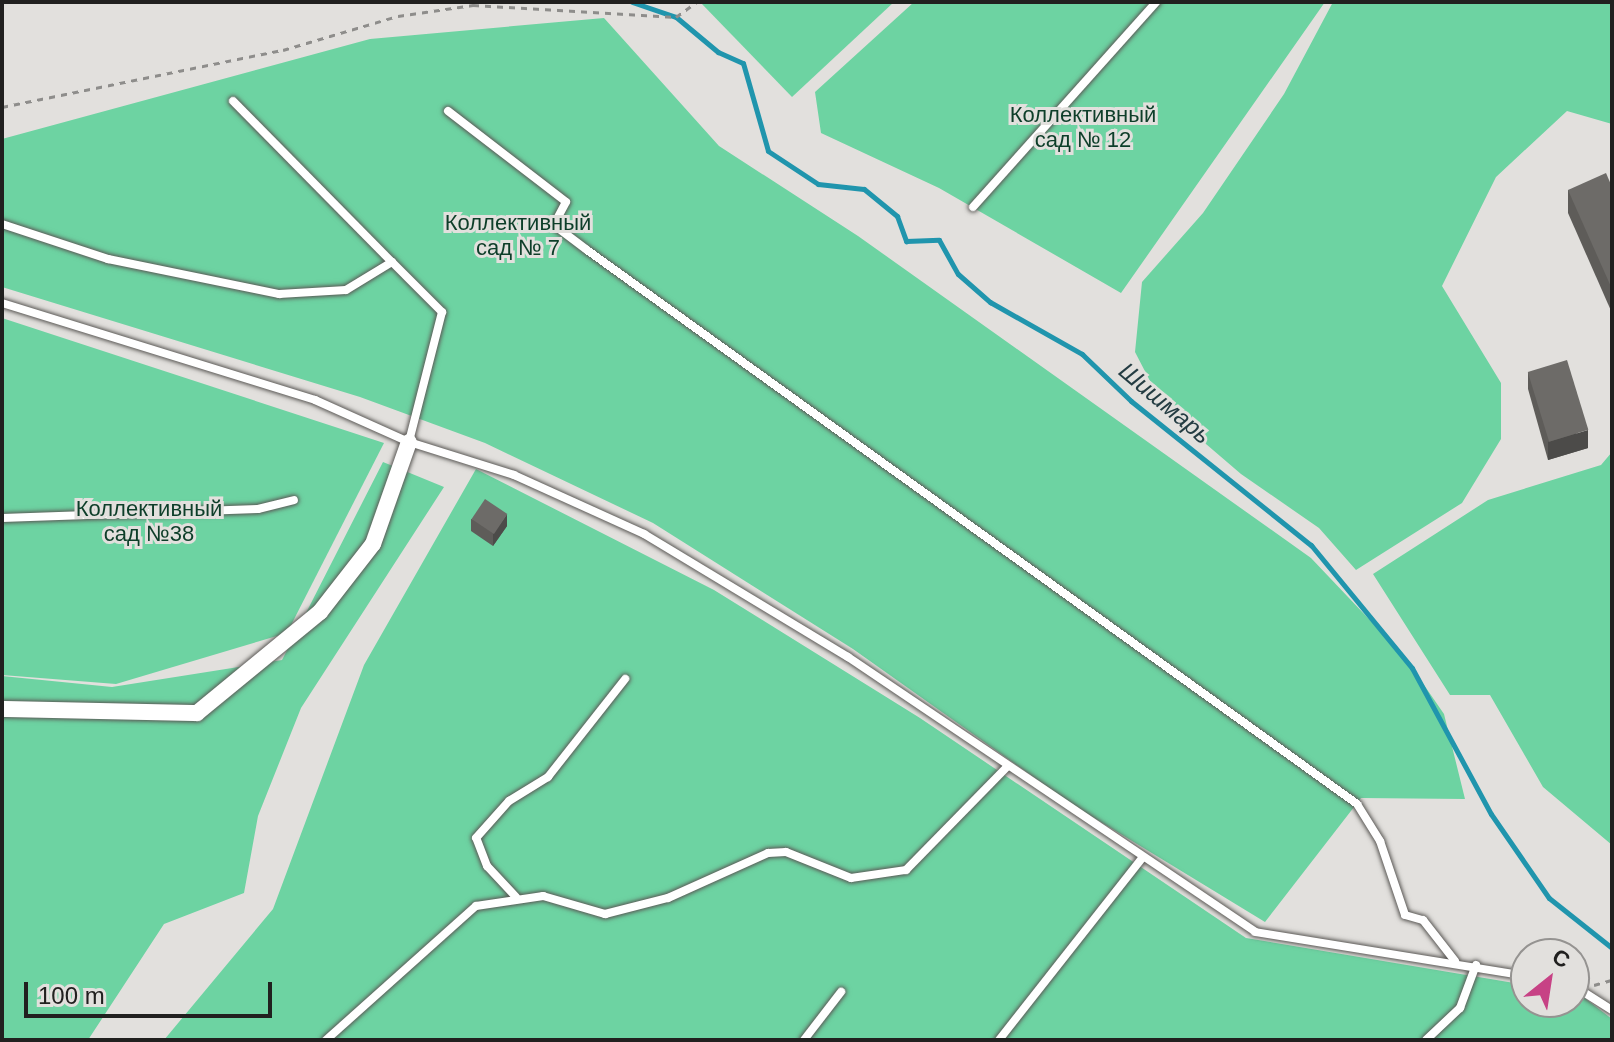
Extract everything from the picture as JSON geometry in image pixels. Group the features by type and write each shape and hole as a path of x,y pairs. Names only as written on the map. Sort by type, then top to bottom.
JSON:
{"street":[{"path":"2,709 197,713 320,612 373,544 409,442"}],"lane":[{"path":"973,207 1156,2"},
{"path":"233,101 442,312 409,442"},
{"path":"448,111 566,202 554,225 1357,804 1380,841 1405,915 1423,920 1455,961"},
{"path":"2,224 108,259 279,294 346,290 392,262"},
{"path":"2,303 315,400 409,442 514,475 683,554 848,657 1255,932 1455,961 1510,972"},
{"path":"2,518 258,509 294,500"},
{"path":"516,897 487,866 476,838 509,801 548,777 625,679"},
{"path":"326,1040 476,906 516,897 543,896 605,914 668,898 768,853 786,852 851,878 906,870 1007,767"},
{"path":"999,1040 1142,858"},
{"path":"1426,1040 1460,1008 1476,965"},
{"path":"804,1040 841,992"},
{"path":"1590,995 1612,1010"}],"path":[{"path":"2,107 283,50 428,11 473,5 676,17 697,2"},
{"path":"1590,985 1612,980"}],"green space":[{"path":"700,2 894,2 792,97"},
{"name":"Коллективный сад № 12","path":"914,2 1325,2 1121,293 939,188 821,133 815,92"},
{"path":"1333,2 1612,2 1612,124 1567,111 1496,177 1442,286 1501,383 1501,439 1462,503 1356,570 1319,528 1241,474 1164,408 1135,352 1142,282 1203,213 1284,94"},
{"name":"Коллективный сад № 7","path":"604,18 719,146 858,236 1311,558 1404,656 1444,714 1465,799 1361,798 1265,922 1073,805 853,649 653,523 485,443 360,397 2,287 2,139 370,39"},
{"name":"Коллективный сад №38","path":"2,318 384,443 287,633 116,684 2,675"},
{"path":"1612,452 1612,845 1543,787 1490,695 1450,695 1373,574 1488,500 1601,465"},
{"path":"383,462 444,487 301,708 258,816 244,893 164,924 88,1040 2,1040 2,676 112,687 282,660"},
{"path":"476,469 714,590 920,718 1246,938 1510,982 1510,1018 1590,1018 1590,1002 1612,1019 1612,1040 164,1040 273,909 364,665"}],"building":[{"path":"1606,173 1612,187 1612,289 1568,190"},
{"path":"1567,360 1588,430 1549,442 1528,372"},
{"path":"485,499 507,514 494,534 472,519"}],"waterway":[{"name":"Шишмарь","path":"632,2 676,17 718,52 743,63 768,151 818,184 864,189 897,216 906,241 939,240 958,274 990,302 1082,354 1131,401 1311,545 1412,668 1491,814 1549,898 1612,948"}]}
